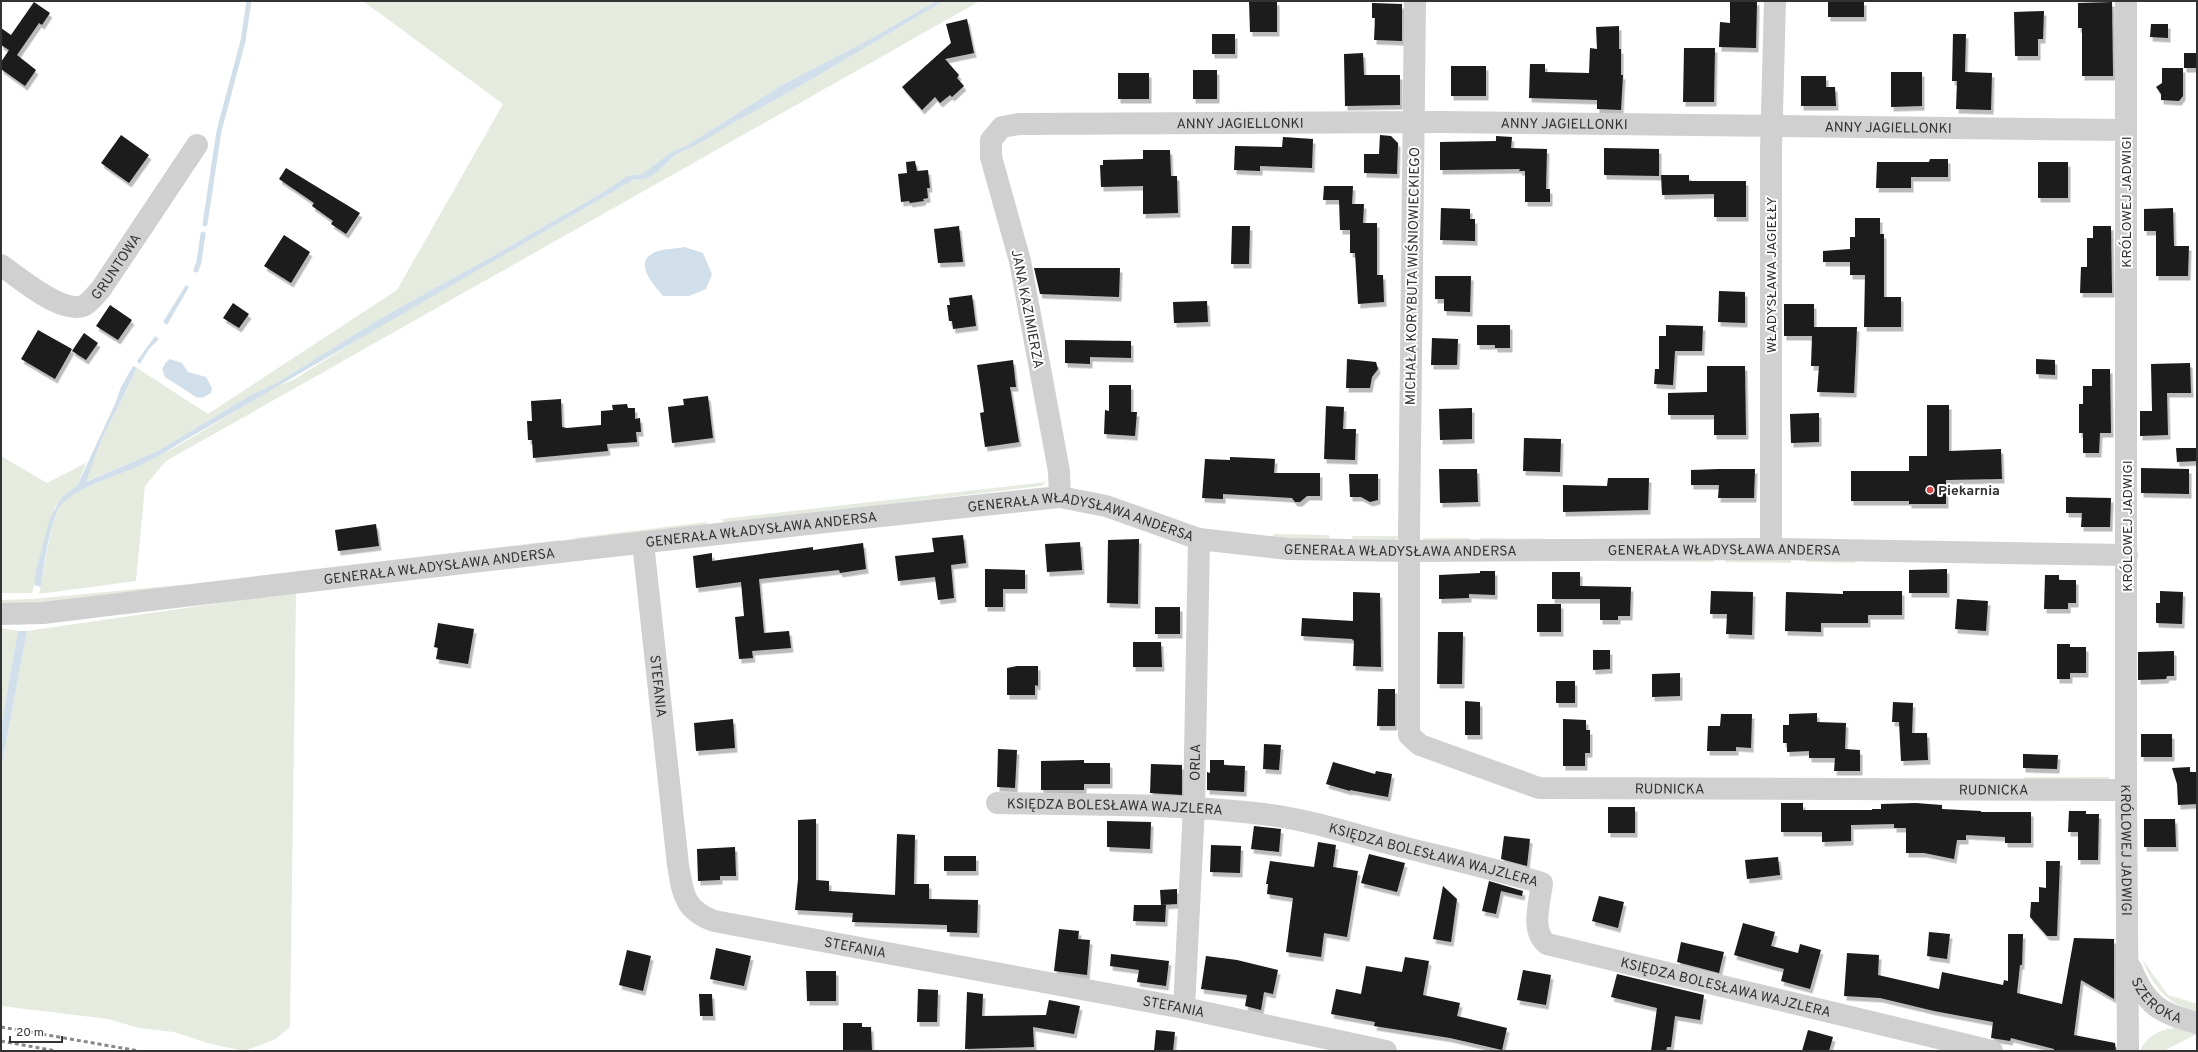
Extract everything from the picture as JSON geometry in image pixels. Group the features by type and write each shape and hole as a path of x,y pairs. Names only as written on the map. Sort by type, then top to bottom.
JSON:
{"street":[{"name":"MICHAŁA KORYBUTA WIŚNIOWIECKIEGO","path":"1409,551 1415,1"},
{"name":"WŁADYSŁAWA JAGIEŁŁY","path":"1771,549 1772,125 1774,1"},
{"name":"KRÓLOWEJ JADWIGI","path":"2126,1 2126,790 2129,964 2128,1051"},
{"name":"ANNY JAGIELLONKI","path":"1002,127 1020,124 1413,122 2125,130"},
{"name":"JANA KAZIMIERZA","path":"1002,127 991,140 991,157 1020,261 1058,471 1060,497"},
{"name":"GRUNTOWA","path":"1,265 31,287 59,303 71,307 83,306 101,289 197,145"},
{"name":"GENERAŁA WŁADYSŁAWA ANDERSA","path":"19,613 491,558 644,543 1060,497 1106,506 1199,539 1288,549 1409,551 1771,549 2127,555"},
{"name":"ORLA","path":"1184,1008 1194,807 1199,539"},
{"name":"STEFANIA","path":"644,543 678,865 685,900 690,907 701,916 714,921 1184,1008 1386,1051"},
{"name":"RUDNICKA","path":"1409,551 1410,735 1420,746 1539,788 2126,790"},
{"name":"KSIĘDZA BOLESŁAWA WAJZLERA","path":"997,803 1194,807 1263,814 1298,820 1542,883 1537,925 1538,933 1547,944 1992,1051"},
{"name":"SZEROKA","path":"2129,964 2148,1000 2169,1014 2197,1023"}],"shaded area":[{"path":"363,1 936,1 870,39 782,85 686,146 673,151 642,174 627,176 605,191 500,252 381,318 278,382 249,396 158,451 85,482 101,441 137,368 208,414 397,290 503,104"},
{"path":"936,1 944,1 813,79 696,145 677,154 648,178 642,180 635,179 153,459 78,492 61,505 57,511 48,544 41,587 34,585 37,567 50,518 62,497 77,486 115,404 121,387 133,366 137,368 101,441 86,482 158,451 249,396 278,382 381,318 500,252 605,191 627,176 642,174 673,151 686,146 782,85 870,39"},
{"path":"944,1 980,1 166,461 145,486 136,581 39,594 57,512 61,505 77,493 177,446 277,386 293,380 372,331 635,179 641,180 648,178 683,151 813,79"},
{"path":"684,247 703,253 712,274 706,289 689,296 663,296 651,281 645,269 647,258 656,252"},
{"path":"186,285 189,287 167,325 163,322"},
{"path":"155,336 159,339 149,349 140,364 137,361"},
{"path":"170,359 182,363 188,372 206,377 212,388 211,393 202,398 196,397 165,377 162,369 166,362"},
{"path":"1,456 47,483 86,463 77,486 55,507 32,593 1,593"},
{"path":"1046,482 1041,486 723,524 722,519"},
{"path":"707,522 708,525 575,541 575,538"},
{"path":"1273,534 1329,535 1330,540 1273,538"},
{"path":"1352,536 1400,536 1395,540 1353,539"},
{"path":"1423,538 1470,538 1470,541 1423,541"},
{"path":"1480,538 1553,539 1552,541 1480,541"},
{"path":"560,540 560,543 66,601 1,604 1,600 33,599 189,584"},
{"path":"1608,558 1714,559 1714,562 1608,561"},
{"path":"1725,558 1791,560 1791,563 1725,562"},
{"path":"1806,558 1855,560 1855,563 1806,562"},
{"path":"296,592 290,1027 274,1040 244,1051 211,1044 174,1032 139,1028 108,1019 1,1006 1,769 27,631"},
{"path":"1,628 18,631 1,727"},
{"path":"18,631 27,631 1,769 1,727"},
{"path":"2024,777 2109,777 2109,780 2024,780"},
{"path":"2142,959 2168,995 2197,1004 2197,1011 2178,1004 2162,993 2156,986"},
{"path":"2175,1028 2197,1034 2163,1051 2140,1051 2149,1038 2158,1032"}],"building":[{"path":"1249,1 1277,1 1277,32 1250,32"},
{"path":"1730,1 1757,1 1756,48 1719,47 1720,22 1730,23"},
{"path":"1828,1 1864,1 1864,17 1828,17"},
{"path":"34,2 50,13 42,25 39,23 17,55 36,70 25,86 1,69 1,62 9,50 1,45 1,28 11,35"},
{"path":"2112,2 2113,76 2082,76 2082,28 2078,28 2078,3"},
{"path":"1372,3 1402,4 1402,41 1374,40 1375,18 1372,18"},
{"path":"2044,11 2043,39 2038,39 2038,56 2015,56 2014,12"},
{"path":"967,19 974,53 945,59 959,75 957,78 964,86 952,97 950,95 940,103 935,97 922,110 902,87 951,43 946,24"},
{"path":"2151,24 2168,24 2168,38 2150,37"},
{"path":"1619,26 1621,75 1623,75 1621,110 1597,109 1597,100 1529,98 1530,64 1545,64 1545,72 1589,73 1590,48 1597,49 1596,27"},
{"path":"1212,34 1235,34 1235,54 1212,54"},
{"path":"1953,34 1966,34 1965,72 1992,73 1991,110 1956,109 1957,81 1952,81"},
{"path":"1684,48 1715,48 1714,102 1683,102"},
{"path":"1363,53 1364,75 1400,75 1400,105 1345,106 1344,54"},
{"path":"2184,53 2197,53 2197,68 2184,68"},
{"path":"1451,66 1486,66 1486,96 1451,96"},
{"path":"2162,68 2183,68 2183,96 2179,101 2161,100 2161,94 2156,87 2162,83"},
{"path":"1193,70 1217,70 1217,99 1193,99"},
{"path":"1891,72 1922,72 1922,106 1891,107"},
{"path":"1118,73 1149,73 1149,99 1118,99"},
{"path":"1801,76 1826,76 1826,87 1835,87 1836,106 1801,106"},
{"path":"121,135 149,155 129,183 101,163"},
{"path":"1380,135 1391,136 1398,143 1397,174 1364,173 1364,154 1379,154"},
{"path":"1496,136 1512,137 1511,148 1547,149 1546,189 1550,189 1550,202 1525,202 1525,171 1519,171 1520,169 1440,170 1440,142 1496,141"},
{"path":"1283,137 1313,139 1312,168 1260,166 1260,171 1234,170 1235,146 1282,147"},
{"path":"1604,148 1659,149 1659,176 1604,175"},
{"path":"1143,150 1170,150 1171,176 1177,176 1178,213 1143,214 1143,186 1101,187 1100,165 1103,165 1103,160 1143,159"},
{"path":"1930,159 1948,159 1948,177 1911,177 1911,188 1876,188 1877,162 1929,162"},
{"path":"915,161 917,171 928,170 930,188 927,188 928,198 923,199 924,201 910,203 909,201 901,202 898,174 907,173 906,162"},
{"path":"2038,162 2068,162 2068,198 2038,198"},
{"path":"286,168 360,213 346,234 331,224 333,221 312,206 314,203 279,179"},
{"path":"1661,175 1689,175 1689,181 1746,181 1746,217 1714,217 1714,194 1662,195"},
{"path":"1324,186 1353,186 1352,204 1364,204 1363,223 1377,223 1377,275 1383,275 1384,302 1358,304 1355,253 1350,253 1350,230 1340,230 1339,200 1323,200"},
{"path":"1441,208 1470,209 1470,219 1475,219 1475,241 1440,240"},
{"path":"2173,208 2174,246 2189,246 2188,276 2156,276 2156,231 2144,231 2144,209"},
{"path":"1855,218 1880,218 1880,234 1884,234 1884,297 1901,297 1901,327 1864,327 1865,275 1850,275 1850,262 1823,262 1823,251 1850,249 1850,237 1855,237"},
{"path":"959,226 963,262 938,263 934,229"},
{"path":"1232,226 1250,226 1249,264 1231,264"},
{"path":"2093,226 2111,226 2112,293 2080,293 2081,267 2087,267 2087,238 2093,238"},
{"path":"284,235 310,252 291,283 264,266"},
{"path":"1034,268 1120,268 1119,297 1040,294"},
{"path":"1435,276 1471,276 1470,312 1444,311 1444,299 1435,299"},
{"path":"1719,291 1745,292 1745,323 1718,322"},
{"path":"972,295 976,326 953,329 952,321 949,321 947,305 950,305 949,298"},
{"path":"1207,301 1208,322 1174,323 1173,302"},
{"path":"233,303 249,314 239,328 223,318"},
{"path":"1784,304 1814,304 1814,327 1857,327 1854,393 1817,392 1819,366 1811,366 1812,336 1784,336"},
{"path":"110,305 132,320 118,340 96,326"},
{"path":"1477,325 1510,325 1510,348 1495,348 1495,345 1477,345"},
{"path":"1666,325 1703,326 1702,351 1675,351 1673,385 1654,384 1655,369 1659,369 1659,336 1666,336"},
{"path":"38,330 72,349 55,379 21,359"},
{"path":"84,333 98,343 86,360 72,351"},
{"path":"1432,338 1458,339 1457,365 1431,365"},
{"path":"1065,340 1131,341 1131,358 1090,357 1090,364 1065,363"},
{"path":"1347,359 1376,362 1378,369 1372,377 1370,388 1346,388"},
{"path":"2036,359 2055,360 2055,375 2036,374"},
{"path":"1013,360 1016,387 1010,387 1019,442 985,447 980,413 984,412 977,365"},
{"path":"2190,363 2191,393 2167,393 2168,435 2140,436 2140,411 2152,411 2151,364"},
{"path":"1707,366 1745,366 1746,435 1714,435 1714,415 1668,415 1668,393 1707,392"},
{"path":"2092,369 2110,369 2111,433 2100,433 2099,453 2083,453 2083,433 2079,433 2079,404 2083,404 2083,386 2092,386"},
{"path":"1109,385 1131,385 1131,412 1137,412 1135,436 1104,434 1105,410 1109,411"},
{"path":"708,396 713,438 672,443 668,407 684,405 683,399"},
{"path":"561,399 562,427 567,428 601,425 601,411 613,410 612,405 627,404 628,408 635,408 635,419 640,418 641,432 636,432 637,442 607,444 608,451 533,458 532,440 528,440 527,421 532,421 531,401"},
{"path":"1927,405 1949,405 1949,451 2001,449 2002,479 1946,480 1946,504 1909,504 1909,501 1851,501 1851,471 1909,471 1909,456 1927,456"},
{"path":"1326,406 1344,407 1343,429 1356,429 1355,460 1324,459"},
{"path":"1472,408 1472,439 1440,440 1439,409"},
{"path":"1819,413 1819,442 1791,443 1790,414"},
{"path":"1524,438 1561,439 1560,472 1523,471"},
{"path":"2176,448 2197,448 2197,461 2177,462"},
{"path":"1230,457 1275,459 1274,473 1320,473 1320,496 1307,496 1300,502 1295,502 1292,498 1223,494 1223,499 1202,498 1205,459 1230,460"},
{"path":"2141,468 2189,469 2189,494 2141,493"},
{"path":"1439,469 1477,469 1478,502 1440,503"},
{"path":"1755,469 1754,498 1718,498 1719,485 1691,485 1691,470"},
{"path":"1349,474 1378,474 1378,500 1370,502 1361,497 1350,497"},
{"path":"1608,478 1649,478 1648,510 1563,512 1563,485 1607,486"},
{"path":"2066,497 2111,498 2110,527 2081,527 2082,513 2066,513"},
{"path":"376,524 379,546 338,551 335,530"},
{"path":"963,535 966,563 951,565 954,598 938,600 935,577 898,581 895,556 934,552 932,538"},
{"path":"1139,539 1138,604 1107,603 1108,540"},
{"path":"1080,542 1082,570 1047,572 1045,544"},
{"path":"863,543 866,569 840,573 839,570 759,579 764,633 789,631 791,648 752,651 753,658 739,659 735,617 744,616 741,582 696,588 693,556 712,553 712,561 813,547 813,550"},
{"path":"985,569 1025,570 1025,589 1003,589 1003,607 985,607"},
{"path":"1947,569 1947,593 1909,593 1909,570"},
{"path":"1480,571 1495,571 1495,595 1469,594 1469,598 1439,599 1439,575 1480,573"},
{"path":"1552,572 1580,572 1580,586 1631,587 1630,616 1618,616 1618,620 1600,620 1600,599 1552,599"},
{"path":"2045,575 2059,575 2059,580 2076,580 2076,603 2068,603 2068,609 2044,609"},
{"path":"1711,591 1753,592 1752,635 1726,634 1727,614 1710,614"},
{"path":"1843,591 1902,591 1902,615 1868,615 1868,623 1821,623 1821,632 1785,631 1786,592 1843,594"},
{"path":"2160,591 2183,592 2182,624 2156,623 2156,603 2160,603"},
{"path":"1353,592 1380,593 1381,667 1353,666 1354,641 1352,639 1301,636 1302,618 1353,621"},
{"path":"1957,599 1988,601 1986,631 1955,629"},
{"path":"1537,604 1561,604 1561,632 1537,632"},
{"path":"1155,607 1180,607 1180,634 1155,634"},
{"path":"438,623 474,629 468,664 436,659 438,648 434,647"},
{"path":"1438,632 1463,632 1462,684 1437,684"},
{"path":"1133,642 1161,642 1162,667 1133,667"},
{"path":"2057,644 2070,644 2070,647 2086,647 2086,673 2070,673 2070,679 2057,679"},
{"path":"1593,650 1610,650 1610,669 1593,670"},
{"path":"2174,651 2174,676 2167,676 2166,679 2138,680 2138,652"},
{"path":"1017,666 1038,666 1038,686 1035,685 1035,695 1007,695 1007,668"},
{"path":"1680,673 1680,696 1652,697 1652,674"},
{"path":"1556,681 1575,681 1575,703 1556,703"},
{"path":"1378,689 1395,689 1395,726 1377,726"},
{"path":"1465,701 1480,702 1480,735 1465,735"},
{"path":"1893,702 1913,703 1912,733 1927,733 1928,760 1901,761 1899,722 1892,722"},
{"path":"1817,713 1817,722 1846,723 1845,749 1860,750 1860,771 1834,771 1835,758 1809,758 1809,751 1787,752 1787,743 1783,743 1783,725 1789,725 1789,714"},
{"path":"1721,714 1752,714 1751,748 1736,747 1736,751 1707,751 1708,726 1720,726"},
{"path":"733,719 735,748 696,751 694,723"},
{"path":"1563,719 1586,720 1586,730 1590,730 1590,753 1585,753 1585,766 1563,766"},
{"path":"2141,734 2172,734 2172,757 2141,757"},
{"path":"1264,744 1281,745 1279,770 1263,769"},
{"path":"998,749 1017,750 1015,788 997,787"},
{"path":"2023,754 2058,755 2057,769 2023,768"},
{"path":"1084,760 1084,763 1110,763 1110,784 1084,784 1084,790 1041,790 1041,761"},
{"path":"1210,760 1224,760 1224,765 1245,766 1244,792 1207,790 1207,772 1210,773"},
{"path":"1333,762 1375,774 1376,771 1392,774 1388,797 1350,791 1326,784"},
{"path":"1151,764 1182,765 1182,795 1150,793"},
{"path":"2190,767 2190,772 2197,772 2197,804 2178,805 2177,784 2172,768"},
{"path":"1781,803 1803,803 1803,810 1872,810 1881,809 1881,804 1916,803 1942,805 1942,809 1981,812 2031,812 2031,843 2005,843 2005,837 1966,835 1966,840 1957,840 1954,859 1924,853 1906,853 1906,828 1894,828 1894,824 1851,825 1851,841 1822,842 1822,832 1781,832"},
{"path":"1608,807 1635,807 1635,833 1608,833"},
{"path":"2069,811 2086,811 2086,814 2099,814 2098,860 2078,860 2078,832 2068,832"},
{"path":"816,819 816,880 829,881 829,891 895,895 897,834 915,835 914,884 929,884 929,899 978,900 977,933 947,932 947,925 852,922 853,913 795,910 798,879 798,820"},
{"path":"2144,819 2175,819 2176,847 2144,847"},
{"path":"1107,821 1151,822 1150,849 1107,847"},
{"path":"1254,826 1281,829 1279,852 1251,849"},
{"path":"1504,836 1530,839 1527,866 1501,859"},
{"path":"1318,842 1336,845 1333,867 1358,871 1347,937 1324,933 1321,957 1286,952 1293,898 1267,894 1268,884 1266,884 1270,861 1314,867"},
{"path":"1211,845 1241,846 1240,873 1210,872"},
{"path":"735,847 736,876 720,876 720,880 698,881 697,849"},
{"path":"1369,854 1405,863 1397,892 1361,883"},
{"path":"944,856 976,856 976,871 944,871"},
{"path":"1778,857 1780,875 1747,879 1745,860"},
{"path":"2046,861 2060,861 2057,936 2047,936 2030,917 2031,902 2039,902 2039,887 2046,888"},
{"path":"1489,881 1523,891 1522,896 1501,891 1496,914 1482,911"},
{"path":"1443,886 1457,899 1451,942 1433,939"},
{"path":"1177,889 1177,904 1161,905 1160,890"},
{"path":"1599,896 1624,902 1618,928 1592,921"},
{"path":"1134,905 1166,905 1165,922 1133,921"},
{"path":"1743,923 1775,932 1771,946 1798,953 1800,944 1821,950 1810,989 1781,981 1784,969 1734,955"},
{"path":"1059,929 1079,931 1078,939 1090,940 1087,975 1054,971"},
{"path":"1929,932 1950,934 1947,959 1927,956"},
{"path":"2008,934 2023,934 2022,965 2020,965 2017,993 2062,1004 2074,938 2114,939 2114,999 2081,980 2074,1035 2115,1043 2116,1051 2054,1051 2054,1049 2011,1038 2010,1041 1991,1038 1993,1022 1934,1011 1880,998 1844,996 1847,953 1879,955 1878,975 1939,989 1942,972 2003,985 2004,980 2008,981"},
{"path":"1681,942 1724,952 1719,973 1677,962"},
{"path":"716,948 751,956 744,986 710,979"},
{"path":"627,950 651,956 643,991 619,985"},
{"path":"1111,954 1169,961 1166,986 1137,982 1139,970 1110,966"},
{"path":"1206,956 1237,960 1278,970 1273,994 1264,992 1261,1010 1245,1006 1247,995 1201,989"},
{"path":"1405,957 1429,961 1423,995 1460,1003 1457,1016 1507,1028 1502,1050 1450,1038 1374,1026 1375,1022 1331,1014 1336,989 1361,994 1366,966 1402,972"},
{"path":"1523,970 1551,975 1546,1005 1517,1000"},
{"path":"806,971 836,971 836,1001 807,1001"},
{"path":"1617,974 1704,995 1700,1020 1675,1016 1671,1047 1667,1047 1666,1051 1651,1051 1657,1008 1611,997"},
{"path":"918,989 938,990 937,1022 917,1022"},
{"path":"967,992 983,994 982,1016 1046,1015 1049,1000 1080,1006 1074,1034 1033,1027 1034,1047 965,1049"},
{"path":"699,994 712,994 713,1016 700,1016"},
{"path":"843,1023 862,1023 862,1027 871,1027 872,1051 843,1051"},
{"path":"1156,1030 1175,1032 1173,1051 1154,1051"},
{"path":"1808,1030 1833,1037 1829,1051 1802,1051"}],"waterway":[{"path":"205,224 219,131 243,41 249,1"},
{"path":"196,270 199,262 203,234"}],"railway":[{"path":"1,1027 139,1051"},
{"path":"1,1041 56,1051"}],"place":[{"name":"Piekarnia","path":"1930,490"}]}
